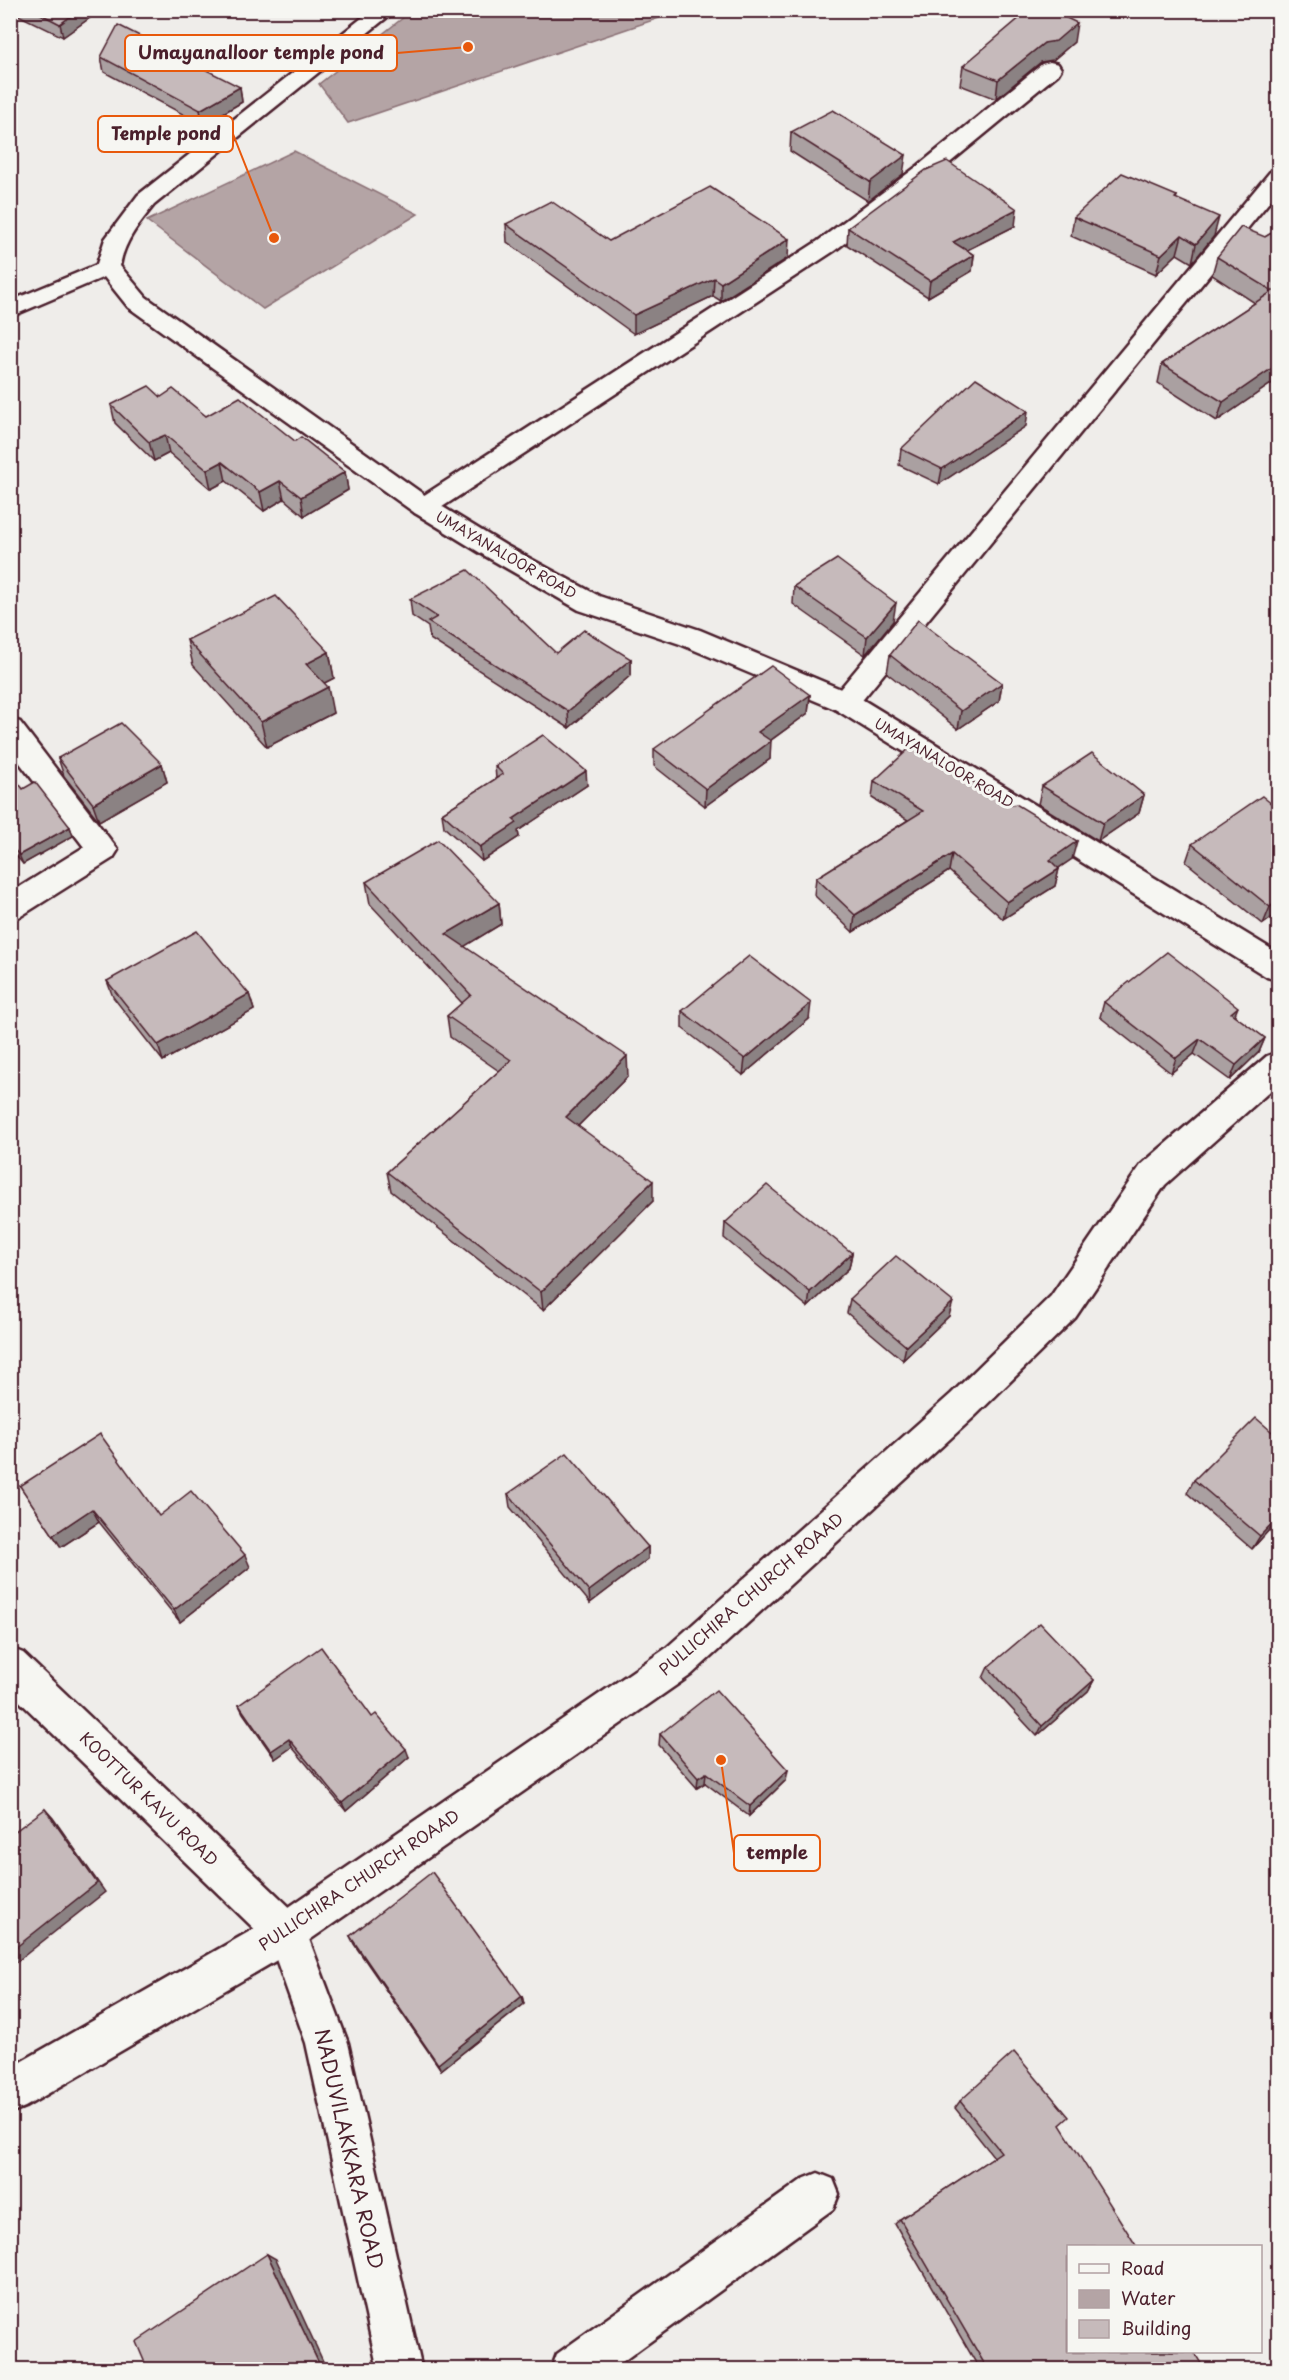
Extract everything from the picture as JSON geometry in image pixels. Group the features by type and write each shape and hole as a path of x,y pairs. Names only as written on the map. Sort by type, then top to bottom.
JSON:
{"main road":[{"path":"10,310 108,267 109,251 146,200 386,10"},
{"path":"424,507 826,246 927,170 1050,69"},
{"path":"844,702 1278,177"},
{"name":"UMAYANALOOR ROAD","path":"108,267 137,302 424,507 496,552 589,603 690,637 844,702 1278,968"},
{"path":"10,729 103,850 10,908"},
{"name":"PULLICHIRA CHURCH ROAAD","path":"10,2092 287,1932 678,1662 963,1406 1063,1307 1153,1176 1278,1065"},
{"name":"KOOTTUR KAVU ROAD","path":"10,1666 287,1932"},
{"name":"NADUVILAKKARA ROAD","path":"287,1932 327,2043 400,2370"},
{"path":"573,2370 818,2194"}],"water":[{"path":"413,10 680,11 348,123 319,84"},
{"path":"294,151 418,214 263,309 147,221"}],"building":[{"path":"33,10 79,10 60,24"},
{"path":"1029,10 1050,10 1077,23 1056,41 1044,43 998,80 963,66"},
{"path":"118,25 240,87 200,110 101,57"},
{"path":"833,110 906,155 870,182 791,132"},
{"path":"947,161 1017,209 953,242 974,255 930,281 848,228 926,170"},
{"path":"1122,173 1219,217 1196,244 1182,235 1161,255 1074,217"},
{"path":"710,187 789,239 721,283 714,278 634,315 506,224 551,201 609,241"},
{"path":"1241,227 1265,237 1278,229 1278,364 1223,402 1162,364 1273,291 1217,257"},
{"path":"976,378 1028,411 942,469 901,449"},
{"path":"149,386 161,397 173,389 206,416 240,397 295,441 301,437 345,472 301,497 280,481 260,492 222,462 207,470 165,435 149,442 111,405"},
{"path":"837,559 896,603 867,637 794,586"},
{"path":"468,570 556,653 584,630 631,659 568,711 428,622 437,617 410,599"},
{"path":"276,596 329,652 306,664 328,687 261,722 187,640"},
{"path":"918,620 1002,683 961,711 890,655"},
{"path":"771,666 810,695 758,732 771,741 706,789 654,749"},
{"path":"121,723 162,764 93,804 58,758"},
{"path":"543,735 586,771 513,819 517,823 480,847 442,813 503,774 495,766"},
{"path":"912,746 1077,841 1050,860 1059,869 1007,902 952,854 855,915 816,878 923,811 874,781"},
{"path":"1092,753 1144,795 1103,823 1042,786"},
{"path":"14,777 23,789 35,782 70,827 19,855 10,845 10,779"},
{"path":"1262,796 1278,809 1278,900 1270,907 1192,844"},
{"path":"438,840 499,903 446,934 627,1056 566,1117 653,1181 541,1292 387,1172 511,1060 447,1016 471,995 366,882"},
{"path":"197,931 249,994 158,1045 107,981"},
{"path":"1167,952 1238,1007 1231,1013 1265,1038 1236,1065 1200,1039 1176,1058 1104,1002"},
{"path":"749,956 811,1003 745,1059 682,1011"},
{"path":"767,1185 852,1253 810,1292 725,1223"},
{"path":"896,1256 953,1302 906,1346 850,1299"},
{"path":"1256,1418 1278,1437 1278,1519 1260,1536 1194,1480"},
{"path":"100,1434 159,1516 191,1491 245,1555 174,1610 92,1509 53,1535 20,1486"},
{"path":"567,1453 648,1547 589,1591 508,1494"},
{"path":"1040,1623 1094,1680 1042,1726 988,1667"},
{"path":"321,1647 372,1717 376,1714 406,1749 342,1803 289,1739 271,1751 239,1705"},
{"path":"716,1690 788,1770 750,1806 706,1773 698,1778 660,1734"},
{"path":"45,1809 97,1883 10,1952 10,1835"},
{"path":"432,1872 522,1996 438,2064 350,1936"},
{"path":"1014,2052 1069,2117 1060,2125 1136,2245 1067,2245 1067,2353 1195,2353 1205,2370 988,2370 900,2219 1001,2152 960,2101"},
{"path":"267,2254 322,2370 148,2370 136,2342"}],"place":[{"name":"Umayanalloor temple pond","path":"468,47"},
{"name":"Temple pond","path":"274,238"},
{"name":"temple","path":"721,1760"}]}
